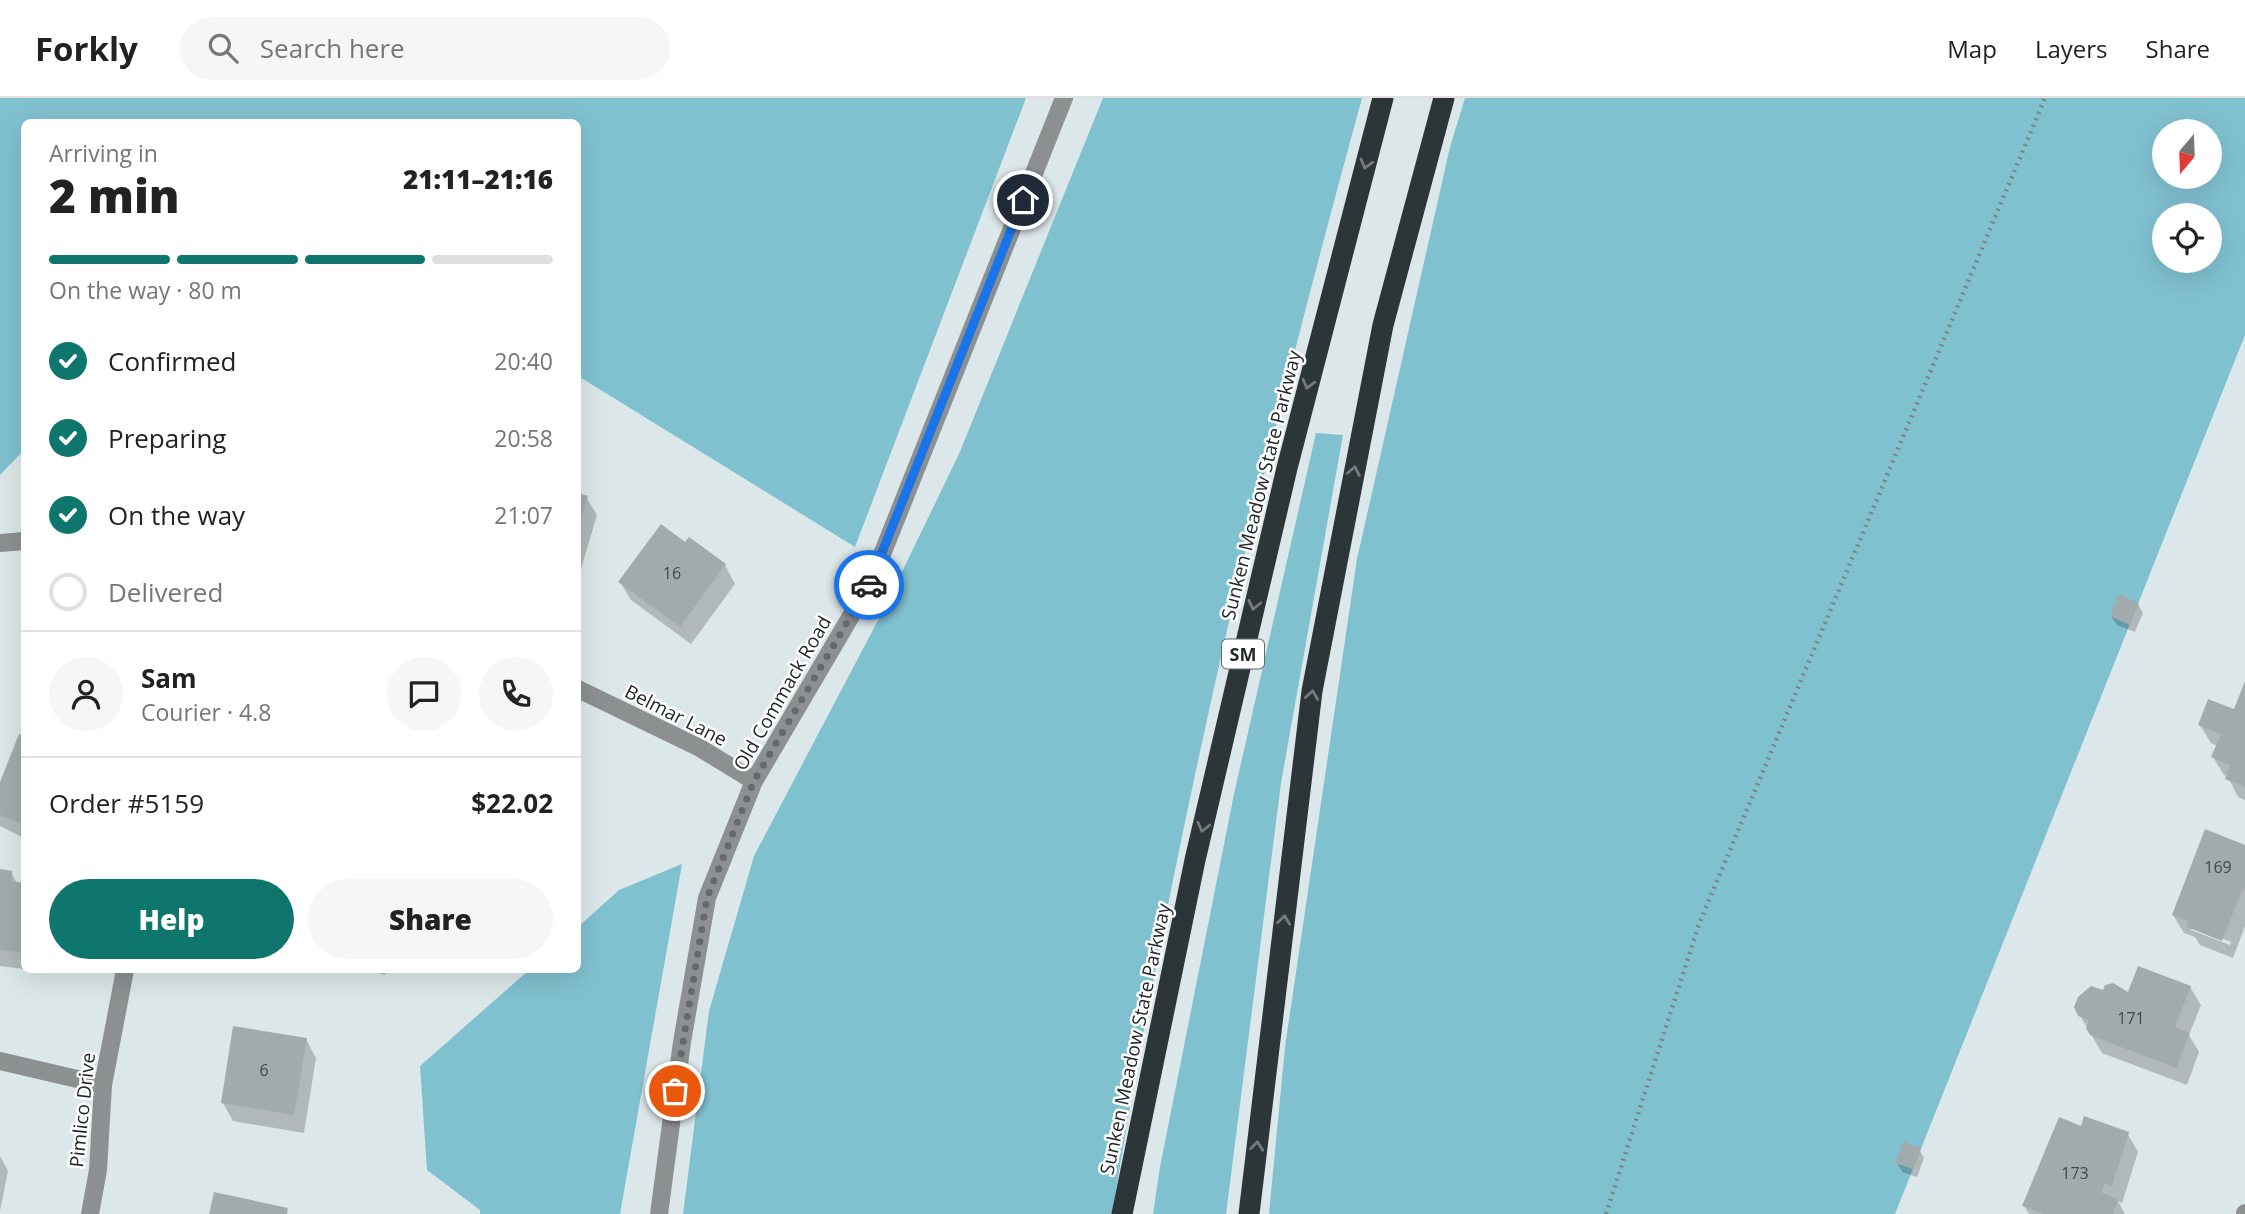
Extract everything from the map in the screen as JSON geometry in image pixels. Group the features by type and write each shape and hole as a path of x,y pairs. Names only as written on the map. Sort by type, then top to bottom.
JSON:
{"highway":[{"name":"Sunken Meadow State Parkway","path":"1122,1214 1195,860 1287,468 1383,98"},
{"path":"1249,1214 1312,691 1383,325 1444,98"}],"street":[{"name":"Old Commack Road","path":"659,1214 682,1042 707,898 754,781 871,582 1064,98"},
{"path":"0,543 21,541"},
{"name":"Belmar Lane","path":"581,690 700,748 754,781"},
{"name":"Pimlico Drive","path":"90,1214 98,1170 103,1085 124,973"},
{"path":"0,1061 103,1085"}],"path":[{"path":"1606,1214 1699,924 2045,98"}],"shaded area":[{"path":"0,98 1026,98 855,547 581,378 581,119 21,119 21,453 0,475"},
{"path":"1103,98 1362,98 1289,375 1222,653 1163,932 1112,1214 683,1214 709,1011 754,856 885,607 959,454"},
{"path":"1465,98 2245,98 2245,335 1895,1214 1269,1214 1285,1047 1357,559 1450,147"},
{"path":"1316,433 1343,435 1281,783 1226,1214 1153,1214 1234,794"},
{"path":"682,864 620,1214 480,1214 480,1210 427,1170 420,1066 526,973 581,973 581,924 619,890"}],"building":[{"path":"581,494 588,496 581,518"},
{"path":"661,524 685,542 689,537 726,564 680,627 618,582"},
{"path":"2119,594 2139,603 2130,625 2110,616"},
{"path":"2245,681 2245,787 2225,779 2230,765 2211,757 2221,734 2198,725 2208,699 2234,709"},
{"path":"19,734 21,735 21,823 0,815 0,782"},
{"path":"2205,829 2245,845 2245,890 2243,888 2222,941 2187,927 2188,921 2172,915"},
{"path":"0,869 12,871 11,881 21,883 21,953 0,950"},
{"path":"2138,966 2191,986 2175,1027 2190,1033 2176,1068 2090,1035 2086,1028 2089,1020 2078,1016 2074,1007 2078,997 2091,986 2103,990 2105,985 2113,983 2128,992"},
{"path":"233,1026 307,1038 294,1115 221,1103"},
{"path":"2084,1116 2129,1132 2112,1186 2105,1183 2102,1193 2118,1199 2113,1214 2044,1214 2022,1206 2059,1117 2081,1126"},
{"path":"1903,1141 1921,1148 1913,1169 1895,1163"},
{"path":"214,1192 288,1208 287,1214 209,1214"}],"way so far":[{"path":"675,1091 707,898 754,781 869,585"}],"route":[{"path":"869,585 1023,200"}]}
